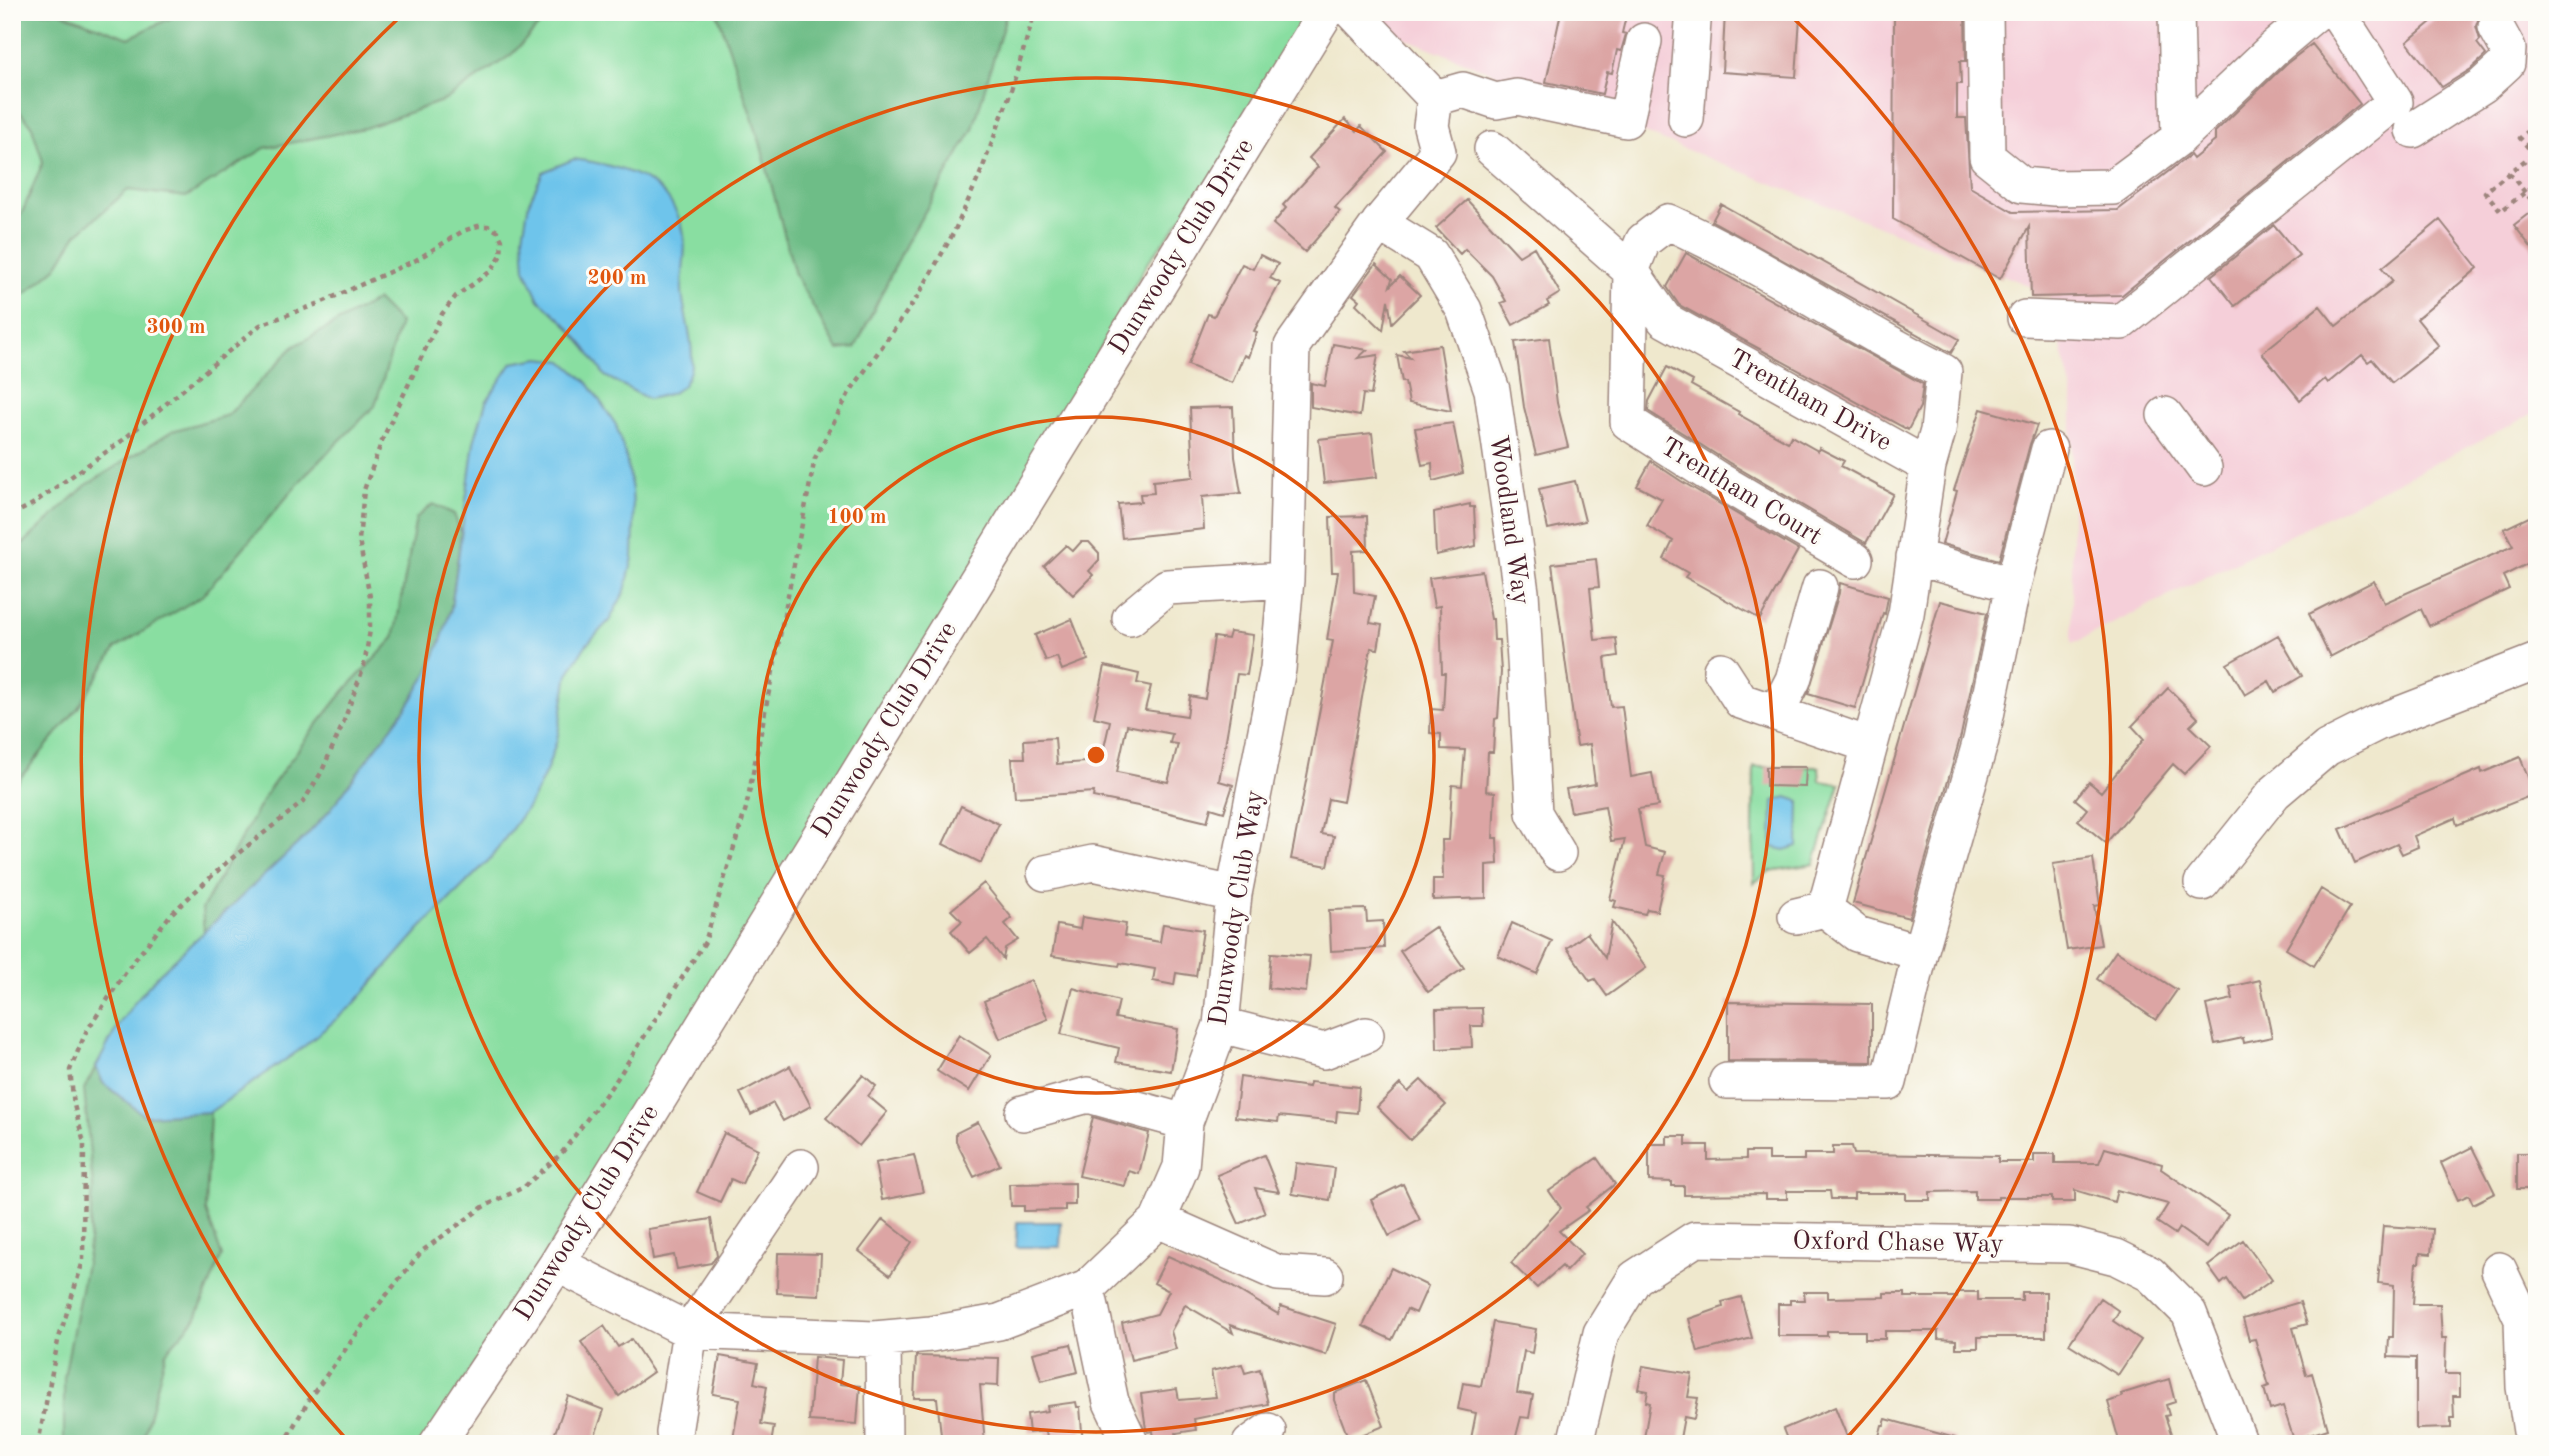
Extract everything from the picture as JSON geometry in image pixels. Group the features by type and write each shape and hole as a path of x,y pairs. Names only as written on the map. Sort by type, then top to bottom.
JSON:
{"street":[{"name":"Dunwoody Club Drive","path":"437,1444 557,1264 1326,12"},
{"path":"1353,12 1435,98"},
{"path":"1985,12 1987,157 2022,185 2054,188 2113,187 2179,138 2273,49 2317,12"},
{"path":"2176,12 2179,138"},
{"path":"2025,318 2121,323 2395,102 2337,12"},
{"path":"1686,118 1693,22"},
{"path":"2413,130 2473,92 2507,63 2508,49 2496,27"},
{"path":"1435,98 1463,90 1496,101 1517,97 1626,120 1644,41"},
{"path":"1435,98 1430,126 1438,152 1465,155 1492,149 1496,101"},
{"name":"Trentham Drive","path":"1492,149 1631,271 1665,320 1928,466"},
{"name":"Dunwoody Club Way","path":"557,1264 690,1331 883,1339 999,1322 1087,1289 1158,1220 1181,1167 1185,1122 1222,1025 1234,894 1278,669 1286,580 1292,346 1379,223 1438,152"},
{"path":"1631,271 1643,241 1668,222 1717,244 1904,352 1944,372 1938,431 1928,466 1906,614 1869,745 1810,913 1857,933 1920,953"},
{"name":"Woodland Way","path":"1379,223 1431,255 1464,310 1492,390 1521,592 1534,813 1558,853"},
{"name":"Trentham Court","path":"1631,271 1628,422 1717,479 1855,560"},
{"path":"2165,415 2204,468"},
{"path":"1727,1082 1889,1082 1920,953 1981,740 2013,585 2049,449"},
{"path":"1914,557 2013,585"},
{"path":"1130,618 1167,587 1286,580"},
{"path":"1776,713 1793,680 1820,587"},
{"path":"2202,883 2274,793 2327,748 2377,723 2537,661"},
{"path":"1721,670 1741,701 1869,745"},
{"path":"1045,873 1093,863 1234,894"},
{"path":"1222,1025 1324,1051 1366,1035"},
{"path":"1023,1113 1088,1095 1185,1122"},
{"path":"674,1433 690,1331 802,1167"},
{"path":"1158,1220 1278,1273 1325,1276"},
{"name":"Oxford Chase Way","path":"1575,1444 1601,1333 1635,1279 1695,1239 2069,1245 2116,1256 2150,1274 2189,1314 2240,1444"},
{"path":"2499,1270 2522,1319 2524,1387 2533,1444"},
{"path":"1087,1289 1111,1402 1130,1444"},
{"path":"883,1339 886,1443"}],"path":[{"path":"283,1444 312,1395 372,1312 422,1251 483,1207 524,1187 561,1154 617,1079 705,942 746,808 815,458 849,393 918,296 954,232 981,172 1009,97 1035,12"},
{"path":"2537,124 2520,138 2535,156 2485,192 2501,211 2537,183"},
{"path":"2509,173 2533,203"},
{"path":"12,516 123,440 260,325 320,303 416,260 463,230 488,226 497,231 502,240 500,255 492,271 456,296 442,314 383,439 363,490 359,540 370,597 370,630 363,666 342,726 321,773 303,802 226,863 171,914 127,970 86,1032 70,1070 74,1105 83,1143 83,1261 58,1341 38,1444"}],"shaded area":[{"path":"1339,12 2537,12 2537,412 2072,644 2072,392 2048,293"}],"green space":[{"path":"12,12 1338,12 1146,265 968,593 423,1444 12,1444"},
{"path":"12,12 59,12 129,38 183,12 551,13 511,55 445,100 365,128 265,148 186,197 128,190 77,234 56,268 12,305 12,220 22,213 43,162 31,124 12,104"},
{"path":"717,12 1007,12 973,129 906,244 855,348 838,350 795,275 760,142"},
{"path":"377,300 400,323 375,406 310,470 203,595 116,648 78,708 12,788 12,546 24,543 85,486 172,431 228,415 293,347"},
{"path":"433,504 454,514 461,533 451,609 428,672 411,701 330,810 204,932 202,909 266,794 345,690 394,638 416,518"},
{"path":"1754,767 1819,767 1820,781 1840,784 1814,864 1770,871 1754,883 1753,826"},
{"path":"96,1067 103,1083 145,1116 210,1112 206,1211 222,1256 196,1318 166,1352 142,1444 64,1444 64,1377 88,1253 93,1188 84,1089"}],"water":[{"path":"574,159 611,166 648,181 667,197 681,222 685,241 682,290 692,351 689,375 680,388 671,393 648,399 605,376 564,322 539,300 525,269 523,236 529,202 543,172"},
{"path":"540,358 563,361 588,383 616,425 632,490 634,524 633,558 625,591 609,621 586,645 568,674 557,740 546,772 531,802 491,858 420,929 353,1005 301,1049 210,1112 145,1116 103,1083 96,1067 117,1027 137,999 159,974 307,835 330,810 411,701 428,672 451,609 474,442 486,402 512,363"},
{"path":"1787,797 1799,801 1798,846 1785,850 1772,847 1773,801"},
{"path":"1017,1222 1061,1222 1060,1247 1016,1247"}],"building":[{"path":"1561,12 1627,12 1622,33 1626,34 1621,51 1617,50 1612,73 1607,72 1602,94 1546,82"},
{"path":"1725,12 1800,17 1796,77 1722,72"},
{"path":"1894,12 1965,12 1966,61 1960,61 1961,84 1957,84 1957,118 1966,118 1970,187 2013,212 2118,210 2190,155 2193,159 2215,141 2215,132 2286,64 2312,44 2360,104 2122,295 2031,297 2029,227 2000,279 1893,219"},
{"path":"2443,12 2483,12 2476,26 2480,40 2477,43 2486,55 2471,69 2442,87 2407,42"},
{"path":"1345,119 1357,131 1361,126 1387,152 1335,208 1340,212 1305,252 1273,224 1286,208 1283,205 1318,167 1309,158"},
{"path":"1467,200 1519,256 1534,247 1560,293 1547,301 1549,305 1513,325 1501,303 1506,301 1492,276 1465,249 1460,254 1436,228"},
{"path":"1721,204 1959,339 1951,353 1712,221"},
{"path":"2537,207 2537,255 2514,225"},
{"path":"2440,220 2478,268 2417,319 2439,346 2392,383 2372,359 2368,362 2362,355 2328,383 2325,379 2300,400 2262,353 2320,306 2336,326 2393,281 2382,268"},
{"path":"2274,225 2299,255 2235,306 2211,276"},
{"path":"1686,253 1923,384 1920,407 1908,430 1679,305 1667,287"},
{"path":"1260,255 1278,264 1270,278 1280,283 1254,331 1257,332 1248,357 1244,355 1232,383 1188,365 1208,314 1214,316 1242,264 1253,269"},
{"path":"1376,264 1392,279 1390,286 1400,276 1420,295 1392,323 1388,300 1383,330 1356,304 1359,300 1353,295"},
{"path":"1549,338 1557,403 1568,447 1536,455 1524,407 1515,342"},
{"path":"1333,344 1367,350 1358,358 1378,355 1371,395 1363,394 1360,416 1311,407 1311,383 1325,386"},
{"path":"1440,345 1451,411 1409,403 1397,355 1411,358 1404,351"},
{"path":"1667,367 1693,381 1691,385 1739,412 1738,414 1788,442 1791,436 1818,451 1819,448 1844,461 1841,466 1893,494 1866,543 1728,462 1648,411 1649,401"},
{"path":"1233,407 1235,457 1241,493 1202,497 1204,529 1122,538 1118,504 1141,502 1140,494 1154,493 1153,481 1193,477 1190,408"},
{"path":"1981,409 2037,425 1999,560 1942,544 1957,491 1954,490"},
{"path":"1453,423 1463,473 1433,481 1432,463 1422,465 1415,428"},
{"path":"1372,433 1377,477 1324,483 1319,439"},
{"path":"1651,461 1798,550 1760,619 1685,577 1688,573 1664,559 1673,541 1647,526 1662,499 1637,486"},
{"path":"1575,481 1585,521 1548,529 1539,489"},
{"path":"1470,504 1470,507 1474,507 1476,546 1436,555 1434,512"},
{"path":"2537,513 2537,559 2503,576 2509,589 2429,626 2421,609 2330,657 2309,614 2374,581 2384,603 2513,546 2504,529"},
{"path":"1367,516 1368,550 1353,551 1354,592 1375,596 1370,623 1382,625 1378,649 1371,648 1343,802 1328,799 1321,834 1334,836 1328,866 1291,859 1333,641 1327,640 1338,572 1332,572 1330,517"},
{"path":"1081,542 1089,542 1099,553 1099,560 1089,571 1093,575 1073,595 1044,566 1066,545 1073,551"},
{"path":"1596,559 1599,587 1590,588 1595,640 1616,638 1618,656 1605,658 1611,707 1622,706 1631,777 1652,773 1658,806 1638,809 1645,847 1665,852 1659,874 1665,875 1657,911 1647,909 1645,914 1614,907 1616,901 1610,899 1625,839 1611,841 1605,806 1571,812 1566,789 1595,784 1590,744 1577,746 1552,564"},
{"path":"1482,571 1493,619 1494,640 1499,640 1501,672 1493,752 1488,752 1486,791 1495,792 1493,838 1497,838 1498,864 1486,865 1486,898 1433,900 1433,879 1443,879 1442,840 1449,840 1452,785 1462,786 1465,750 1441,749 1441,734 1430,733 1431,709 1443,710 1445,673 1442,673 1440,606 1434,607 1429,578"},
{"path":"1840,583 1888,597 1855,708 1808,694"},
{"path":"1940,601 1987,613 1961,735 1909,918 1853,903"},
{"path":"1072,619 1088,660 1062,670 1057,657 1046,661 1035,635"},
{"path":"1230,632 1253,635 1247,675 1237,674 1219,781 1233,785 1224,812 1211,808 1207,822 1093,797 1094,792 1015,797 1012,758 1025,758 1024,740 1055,738 1057,764 1101,761 1110,721 1094,717 1105,666 1139,674 1137,683 1151,686 1145,710 1187,716 1190,696 1205,699 1214,637 1228,639","holes":["1127,725 1172,734 1170,743 1178,744 1168,782 1117,772"]},
{"path":"2278,635 2302,676 2275,692 2269,681 2245,695 2227,664"},
{"path":"2168,688 2198,718 2190,726 2211,746 2184,774 2173,764 2106,843 2078,820 2087,809 2075,799 2089,782 2101,792 2144,739 2132,726"},
{"path":"2520,757 2535,794 2457,825 2455,818 2414,836 2418,847 2402,854 2397,844 2355,863 2340,829 2481,769 2482,773"},
{"path":"1766,767 1806,767 1805,787 1766,786"},
{"path":"961,806 999,824 981,863 943,844"},
{"path":"2093,858 2100,905 2094,906 2101,945 2067,950 2053,864"},
{"path":"984,883 1012,918 1005,924 1018,940 1005,948 1003,959 987,939 970,953 951,931 962,921 951,910"},
{"path":"2321,889 2350,907 2314,966 2286,949"},
{"path":"1366,909 1367,922 1383,921 1384,948 1331,951 1329,910"},
{"path":"1082,917 1126,924 1124,936 1160,942 1163,924 1203,930 1196,976 1176,973 1174,985 1153,981 1155,969 1052,956 1057,925 1080,929"},
{"path":"1612,922 1646,968 1607,996 1595,979 1590,981 1567,948 1587,933 1605,958"},
{"path":"1512,923 1552,941 1537,974 1498,956"},
{"path":"1435,927 1464,968 1428,992 1400,951"},
{"path":"2116,951 2177,990 2156,1020 2097,979"},
{"path":"1271,953 1310,956 1306,992 1268,988"},
{"path":"1031,980 1048,1019 1000,1039 984,1001"},
{"path":"2260,980 2272,1037 2244,1043 2243,1038 2215,1044 2206,1005 2233,999 2230,987"},
{"path":"1073,988 1119,1001 1115,1018 1178,1029 1171,1071 1116,1062 1119,1048 1061,1034"},
{"path":"1728,1002 1872,1004 1872,1062 1728,1061"},
{"path":"1482,1008 1483,1026 1471,1026 1472,1047 1437,1049 1436,1009"},
{"path":"959,1035 991,1055 969,1091 937,1071"},
{"path":"790,1066 811,1106 783,1121 773,1103 751,1115 740,1093"},
{"path":"863,1075 876,1086 868,1096 887,1112 859,1146 826,1118"},
{"path":"1240,1077 1309,1087 1310,1082 1359,1087 1357,1113 1337,1111 1336,1122 1279,1116 1278,1122 1235,1117"},
{"path":"1421,1080 1446,1105 1410,1140 1377,1107 1400,1084 1408,1092"},
{"path":"1093,1117 1149,1133 1139,1174 1129,1171 1125,1186 1079,1176"},
{"path":"978,1122 1000,1165 974,1177 956,1141 956,1133"},
{"path":"724,1133 758,1149 742,1184 731,1179 720,1202 697,1192"},
{"path":"1667,1136 1686,1136 1686,1145 1708,1145 1708,1160 1746,1159 1746,1152 1768,1152 1768,1160 1804,1160 1804,1154 1833,1154 1833,1146 1852,1146 1854,1154 1998,1156 1998,1162 2034,1162 2034,1154 2055,1154 2055,1163 2099,1163 2105,1148 2162,1164 2161,1169 2228,1215 2207,1248 2179,1228 2175,1234 2157,1222 2168,1204 2117,1190 2114,1202 2075,1190 2075,1202 2052,1202 2052,1197 1975,1199 1975,1191 1930,1192 1930,1200 1906,1200 1906,1193 1854,1193 1854,1199 1831,1199 1830,1191 1787,1191 1787,1199 1765,1199 1765,1194 1684,1195 1684,1186 1672,1186 1672,1182 1649,1181 1649,1144 1667,1144"},
{"path":"2472,1147 2495,1193 2473,1204 2469,1195 2458,1200 2441,1163"},
{"path":"2517,1153 2537,1153 2537,1189 2517,1189"},
{"path":"914,1155 923,1192 882,1200 875,1163"},
{"path":"1264,1155 1279,1192 1255,1188 1265,1213 1239,1224 1217,1175"},
{"path":"1597,1158 1615,1184 1586,1207 1589,1210 1559,1231 1582,1254 1566,1271 1562,1266 1537,1288 1511,1263 1561,1208 1549,1191"},
{"path":"1296,1163 1334,1168 1330,1200 1292,1194"},
{"path":"1075,1183 1075,1205 1065,1205 1065,1210 1024,1211 1024,1206 1011,1206 1010,1184"},
{"path":"1403,1184 1420,1220 1389,1236 1371,1200"},
{"path":"711,1219 717,1256 711,1263 677,1269 674,1255 653,1259 648,1229"},
{"path":"883,1219 912,1242 890,1275 859,1251"},
{"path":"2383,1226 2433,1229 2431,1254 2420,1253 2419,1263 2416,1263 2413,1304 2440,1304 2442,1338 2446,1338 2445,1374 2460,1374 2460,1396 2453,1396 2454,1418 2451,1418 2451,1428 2416,1429 2416,1358 2388,1357 2389,1337 2393,1337 2394,1285 2378,1283"},
{"path":"2243,1240 2272,1280 2242,1301 2227,1279 2221,1284 2208,1266"},
{"path":"778,1253 821,1254 819,1295 777,1293"},
{"path":"1168,1256 1219,1279 1278,1314 1281,1306 1336,1324 1326,1355 1230,1325 1233,1333 1185,1305 1171,1331 1176,1349 1131,1360 1122,1323 1157,1314 1169,1291 1154,1283"},
{"path":"1391,1268 1428,1286 1416,1313 1407,1309 1392,1340 1363,1326"},
{"path":"1804,1292 1828,1292 1828,1298 1884,1297 1884,1293 1905,1293 1905,1297 1957,1297 1957,1292 1978,1292 1978,1300 2022,1300 2022,1292 2046,1292 2046,1337 1978,1337 1978,1348 1956,1348 1956,1340 1938,1339 1938,1331 1885,1331 1885,1339 1865,1339 1865,1331 1827,1331 1827,1336 1778,1336 1778,1304 1790,1304 1790,1300 1805,1300"},
{"path":"1741,1297 1752,1338 1698,1352 1689,1319 1723,1307 1722,1302"},
{"path":"2100,1298 2119,1311 2113,1321 2141,1340 2118,1375 2069,1344"},
{"path":"2300,1302 2307,1324 2293,1328 2306,1375 2312,1373 2328,1429 2294,1440 2283,1406 2270,1410 2264,1388 2269,1386 2255,1339 2249,1340 2243,1319"},
{"path":"1493,1322 1536,1329 1532,1353 1524,1351 1517,1393 1533,1395 1529,1418 1521,1417 1514,1444 1470,1444 1476,1413 1458,1409 1463,1383 1481,1386"},
{"path":"604,1326 618,1347 631,1339 653,1372 619,1396 581,1342"},
{"path":"1071,1344 1078,1372 1041,1381 1033,1353"},
{"path":"720,1356 758,1363 754,1383 767,1386 761,1424 774,1426 771,1444 732,1444 740,1399 713,1394"},
{"path":"916,1356 999,1358 998,1386 980,1385 985,1444 942,1444 937,1398 914,1398"},
{"path":"814,1357 842,1360 840,1384 860,1386 857,1424 809,1421"},
{"path":"1242,1364 1245,1373 1260,1369 1268,1404 1194,1419 1196,1430 1176,1433 1178,1444 1155,1444 1153,1431 1148,1432 1146,1429 1141,1394 1177,1389 1179,1400 1216,1397 1211,1371"},
{"path":"1643,1366 1692,1374 1688,1397 1698,1398 1694,1419 1684,1417 1679,1444 1643,1444 1650,1403 1646,1402 1648,1391 1638,1389"},
{"path":"2169,1379 2175,1402 2166,1405 2169,1415 2165,1416 2173,1439 2157,1444 2137,1444 2135,1439 2120,1444 2108,1402 2122,1397 2121,1394"},
{"path":"1366,1380 1384,1426 1349,1440 1334,1400 1334,1393"},
{"path":"568,1396 604,1410 592,1444 551,1444"},
{"path":"1076,1402 1077,1407 1080,1407 1083,1444 1048,1444 1046,1431 1029,1433 1027,1414 1048,1411 1047,1406"},
{"path":"1835,1407 1850,1444 1789,1444 1783,1429"},
{"path":"1886,1419 1955,1438 1954,1444 1877,1444"}]}
